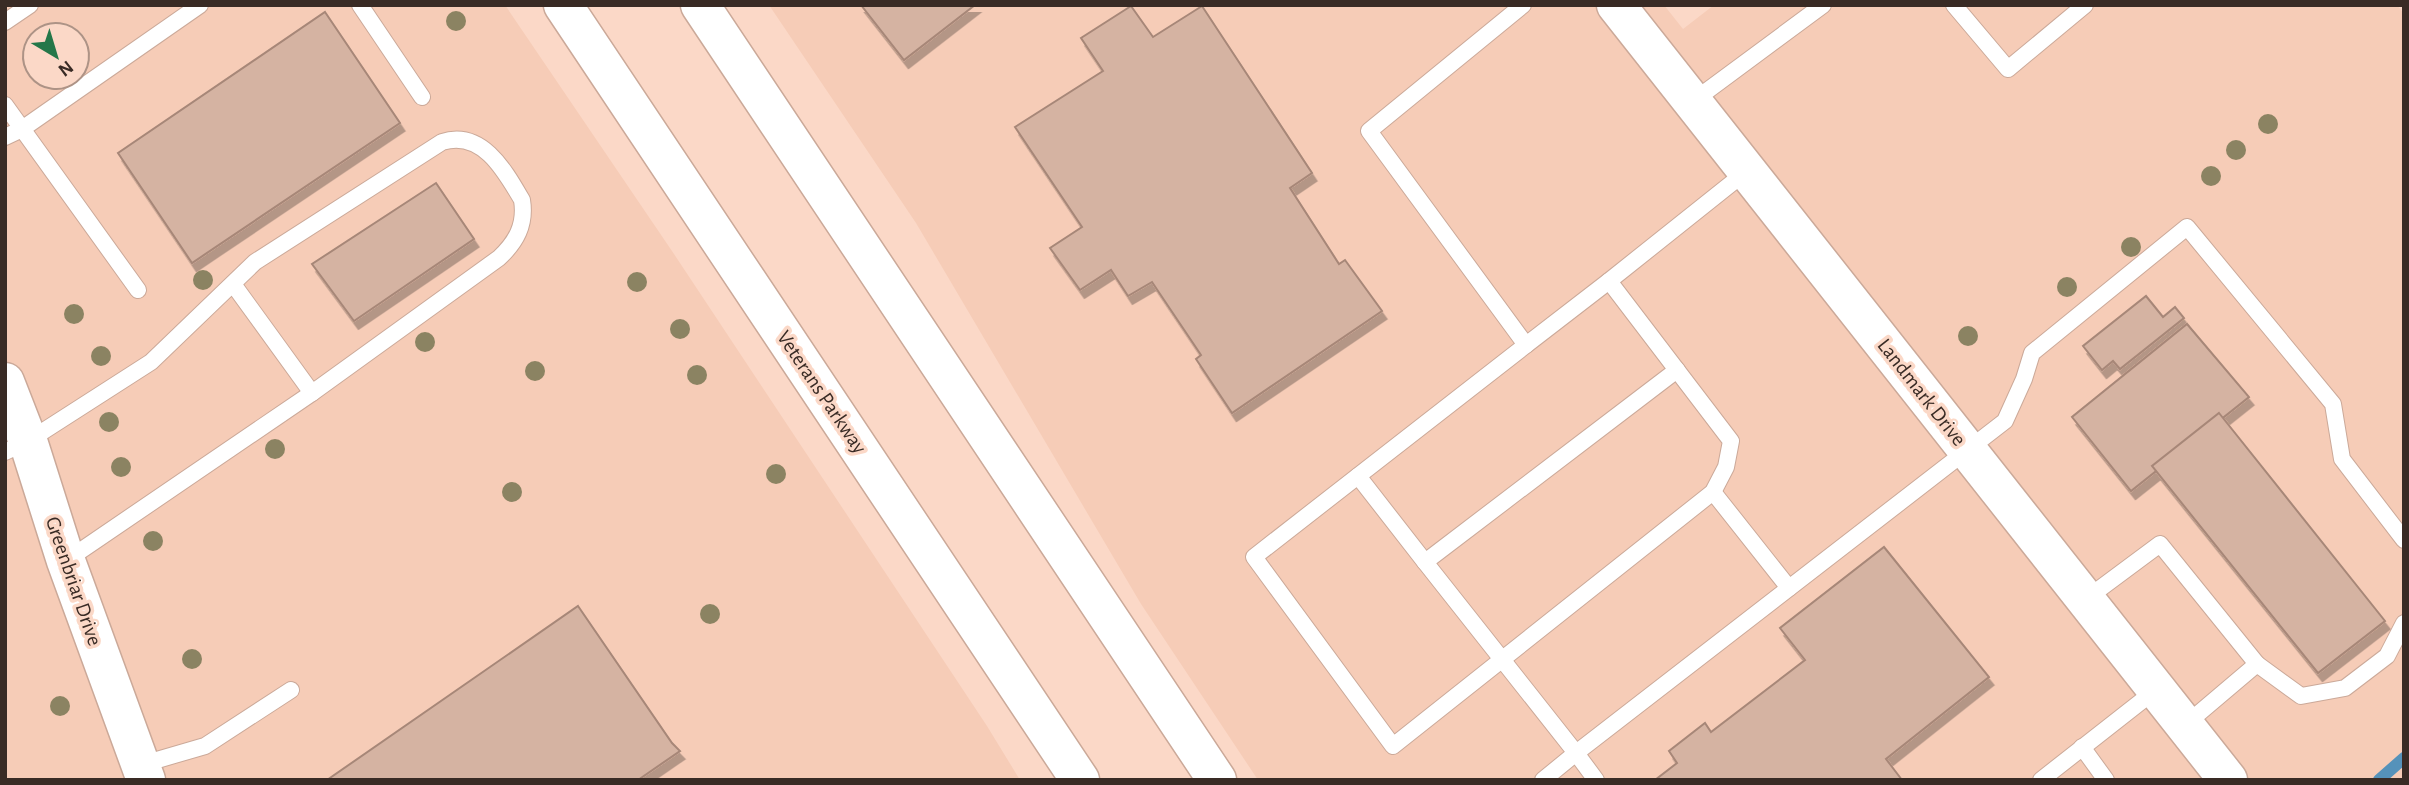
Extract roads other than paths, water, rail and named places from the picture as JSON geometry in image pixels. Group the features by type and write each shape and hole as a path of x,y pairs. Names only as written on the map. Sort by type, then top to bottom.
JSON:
{"main road":[{"name":"Veterans Parkway","path":"564,5 1080,780"},
{"path":"700,5 1217,780"},
{"name":"Landmark Drive","path":"1616,5 2228,780"},
{"name":"Greenbriar Drive","path":"5,382 17,446 66,561 143,773"}],"lane":[{"path":"5,22 30,5"},
{"path":"5,137 22,129 200,5"},
{"path":"360,5 422,97"},
{"path":"1523,5 1368,131 1526,345"},
{"path":"1692,102 1823,5"},
{"path":"1954,5 2008,69 2085,5"},
{"path":"5,105 138,290"},
{"path":"17,446 151,362 255,262 452,139 473,142 487,150 516,191 523,210 522,223 513,244 499,258 312,393 66,561"},
{"path":"1609,281 1731,441 1726,467 1713,492 1393,746 1254,557 1746,171"},
{"path":"1543,780 2005,421 2024,379 2032,352 2187,227 2333,404 2342,459 2404,540"},
{"path":"233,284 312,393"},
{"path":"1425,562 1677,370"},
{"path":"1358,476 1596,780"},
{"path":"1713,492 1789,588"},
{"path":"2085,600 2160,544 2257,664 2301,696 2345,688 2387,656 2404,623"},
{"path":"2185,725 2257,664"},
{"path":"2040,780 2157,689"},
{"path":"143,773 205,746 291,690"},
{"path":"2082,747 2106,780"}],"waterway":[{"path":"2379,780 2404,758"}]}
